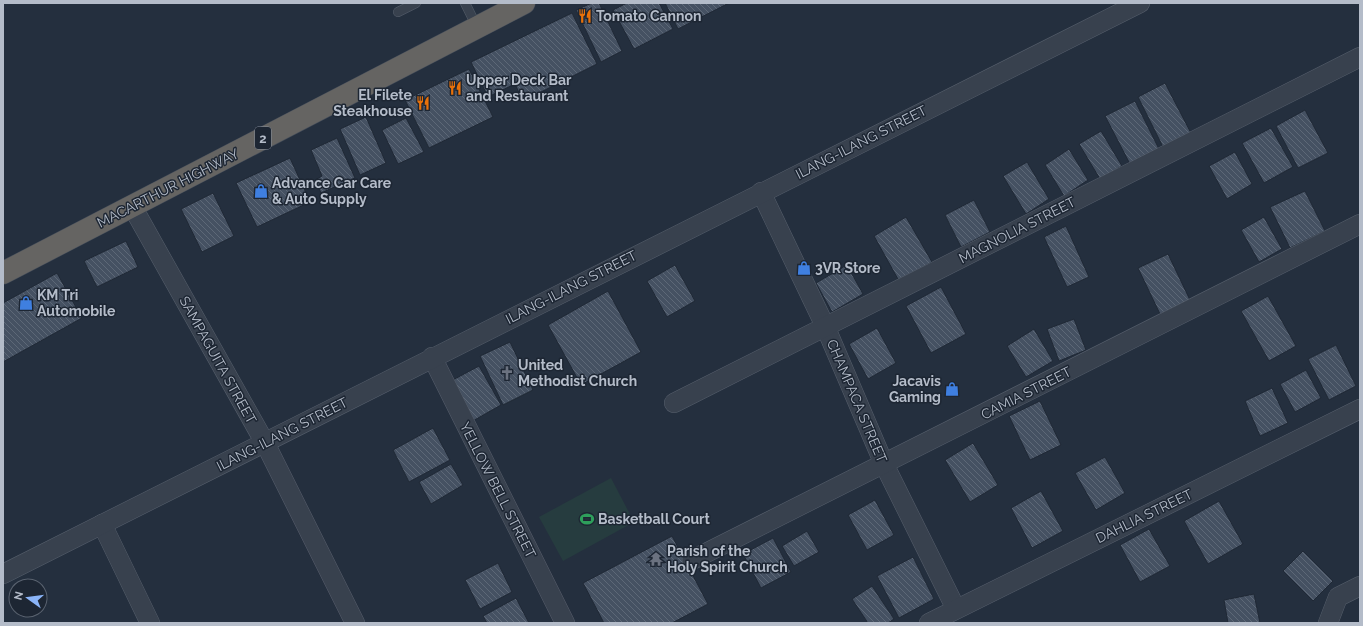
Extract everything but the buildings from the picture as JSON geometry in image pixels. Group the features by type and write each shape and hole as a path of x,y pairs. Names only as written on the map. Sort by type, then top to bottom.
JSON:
{"highway":[{"name":"MACARTHUR HIGHWAY","path":"3,273 477,27 500,12 524,3"}],"street":[{"name":"ILANG-ILANG STREET","path":"3,574 432,357 1140,3"},
{"name":"MAGNOLIA STREET","path":"674,403 1360,57"},
{"name":"CHAMPACA STREET","path":"761,192 825,326 884,464 956,609"},
{"name":"SAMPAGUITA STREET","path":"132,206 264,443 355,623"},
{"name":"CAMIA STREET","path":"692,560 1360,224"},
{"name":"YELLOW BELL STREET","path":"432,357 565,623"},
{"name":"DAHLIA STREET","path":"929,623 1360,409"},
{"path":"102,524 150,623"},
{"path":"1328,623 1338,597 1360,586"}],"lane":[{"path":"398,12 416,3"},
{"path":"465,3 477,27"}],"green space":[{"name":"Basketball Court","path":"611,478 634,522 563,561 539,517"}],"place":[{"name":"Tomato Cannon","path":"585,16"},
{"name":"Upper Deck Bar and Restaurant","path":"455,88"},
{"name":"El Filete Steakhouse","path":"423,103"},
{"name":"Advance Car Care & Auto Supply","path":"261,191"},
{"name":"3VR Store","path":"804,268"},
{"name":"KM Tri Automobile","path":"26,303"},
{"name":"United Methodist Church","path":"507,373"},
{"name":"Jacavis Gaming","path":"952,389"},
{"name":"Basketball Court","path":"587,519"},
{"name":"Parish of the Holy Spirit Church","path":"656,559"}]}
